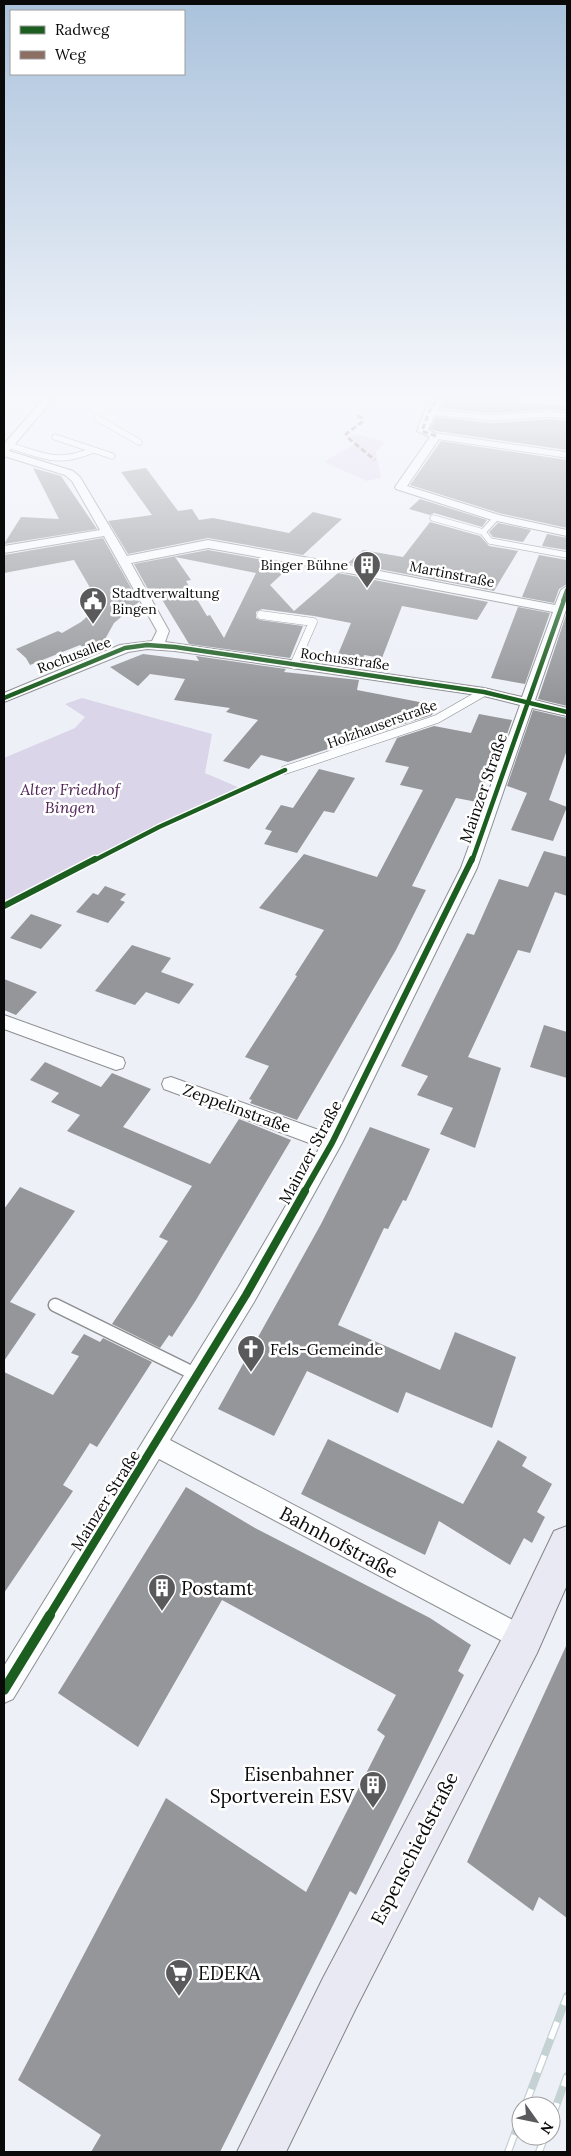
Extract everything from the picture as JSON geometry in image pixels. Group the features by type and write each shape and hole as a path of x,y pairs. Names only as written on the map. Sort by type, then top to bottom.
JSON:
{"main road":[{"name":"Espenschiedstraße","path":"261,2152 339,1994 523,1640 567,1544"}],"street":[{"path":"87,498 106,532 126,560 163,631 157,645"},
{"path":"433,498 496,518 567,533"},
{"path":"4,550 106,532"},
{"path":"126,560 208,544 315,563"},
{"name":"Martinstraße","path":"338,567 560,610"},
{"name":"Mainzer Straße","path":"4,1690 246,1295 332,1143 469,868 529,704 567,590"},
{"name":"Rochusstraße","path":"157,645 484,692 529,704"},
{"name":"Rochusallee","path":"4,698 112,653 136,646 157,645"},
{"path":"529,704 567,712"},
{"path":"4,1022 116,1063"},
{"name":"Zeppelinstraße","path":"171,1084 332,1143"},
{"name":"Bahnhofstraße","path":"155,1444 523,1640"}],"lane":[{"path":"432,518 483,532 490,541 567,555"},
{"path":"483,532 496,518"},
{"path":"261,615 313,622 294,665"},
{"name":"Holzhauserstraße","path":"285,770 438,719 484,692"},
{"path":"55,1306 197,1375"}],"green space":[{"name":"Alter Friedhof Bingen","path":"82,698 212,734 205,773 240,788 159,824 4,901 4,758 75,728 85,717 65,704"}],"building":[{"path":"48,498 76,498 97,529 4,544 21,517 59,519"},
{"path":"139,498 168,498 178,511 192,509 199,520 213,518 289,533 313,512 342,519 303,555 208,538 128,554 108,521 152,515"},
{"path":"450,498 567,498 567,528 499,513"},
{"path":"420,499 487,520 482,527 434,513 430,515 409,509"},
{"path":"430,522 480,536 489,546 518,551 494,591 348,563 363,550 403,557"},
{"path":"498,523 531,530 523,542 493,537 489,532"},
{"path":"547,534 567,538 567,550 542,546"},
{"path":"103,538 139,602 114,623 98,652 93,654 80,645 30,665 26,658 16,649 58,631 62,633 81,622 100,605 74,560 4,573 4,555"},
{"path":"208,550 292,565 270,585 294,611 338,573 488,602 477,620 402,606 382,658 364,655 361,668 334,664 351,623 314,616 262,609 256,612 256,618 260,620 303,626 290,658 189,644 155,588 150,593 134,564","holes":["175,557 256,573 224,638 210,615 207,616 186,581 191,580"]},
{"path":"539,555 567,560 567,584 559,589 554,603 522,597"},
{"path":"518,607 550,613 525,684 491,678"},
{"path":"567,612 567,706 538,699"},
{"path":"143,654 199,661 196,656 286,669 284,672 359,680 357,690 435,705 432,715 288,762 261,755 249,769 223,761 258,720 226,712 230,708 174,700 185,679 150,674 138,686 110,667"},
{"path":"533,710 567,718 567,750 549,800 567,807 553,841 511,830 527,793 507,786"},
{"path":"479,714 512,720 491,780 486,779 477,802 456,798 412,886 426,890 396,950 297,1120 250,1103 252,1100 249,1099 269,1066 245,1057 324,930 259,908 304,854 377,877 423,790 400,785 409,767 385,762 397,738 434,726 471,733"},
{"path":"319,769 355,778 334,813 324,811 297,853 264,844 272,831 265,829 281,805 293,808"},
{"path":"544,851 567,857 567,896 555,892 530,953 518,950 468,1057 501,1068 475,1148 440,1134 453,1108 417,1095 428,1076 401,1066 467,933 474,935 499,879 528,887"},
{"path":"105,886 126,894 120,900 125,902 108,923 76,912 93,893 98,895"},
{"path":"31,914 62,925 41,949 10,938"},
{"path":"132,945 171,958 161,972 194,984 179,1004 146,992 135,1005 95,991"},
{"path":"4,979 37,992 16,1015 4,1010"},
{"path":"544,1025 567,1032 567,1078 530,1067"},
{"path":"45,1062 101,1087 112,1073 151,1089 123,1127 210,1164 239,1119 291,1140 196,1300 172,1337 169,1335 160,1348 112,1324 168,1241 159,1237 192,1186 67,1131 80,1115 51,1102 59,1093 30,1080"},
{"path":"370,1127 430,1149 406,1201 403,1200 388,1229 384,1228 338,1325 440,1370 455,1332 516,1357 492,1428 406,1392 398,1413 307,1371 274,1436 218,1409 321,1224"},
{"path":"20,1187 75,1211 10,1302 36,1314 4,1361 4,1209"},
{"path":"84,1334 100,1342 103,1338 152,1362 97,1447 90,1443 63,1485 73,1491 4,1593 4,1372 53,1395 79,1356 71,1353"},
{"path":"328,1439 463,1504 498,1440 527,1457 522,1466 552,1484 537,1512 545,1517 532,1543 524,1538 510,1565 439,1521 425,1555 301,1494"},
{"path":"186,1487 255,1528 430,1618 471,1645 458,1671 464,1675 356,1895 350,1891 220,2152 91,2152 101,2135 18,2080 166,1798 306,1892 385,1736 377,1730 396,1695 222,1600 138,1747 58,1693"},
{"path":"567,1644 567,1918 539,1897 533,1911 467,1862"}],"railway":[{"path":"529,2096 567,1996"},
{"path":"560,2096 567,2076"},
{"path":"508,2152 511,2144"},
{"path":"539,2152 541,2146"}],"cycle path":[{"path":"4,1690 246,1295 332,1143 469,868 567,590"},
{"path":"4,698 125,648 147,645 175,647 484,692 567,712"},
{"path":"4,906 159,827 285,770"}],"place":[{"name":"Binger Bühne","path":"367,589"},
{"name":"Stadtverwaltung Bingen","path":"93,625"},
{"name":"Fels-Gemeinde","path":"251,1373"},
{"name":"Postamt","path":"162,1612"},
{"name":"Eisenbahner Sportverein ESV","path":"373,1809"},
{"name":"EDEKA","path":"179,1997"}]}
